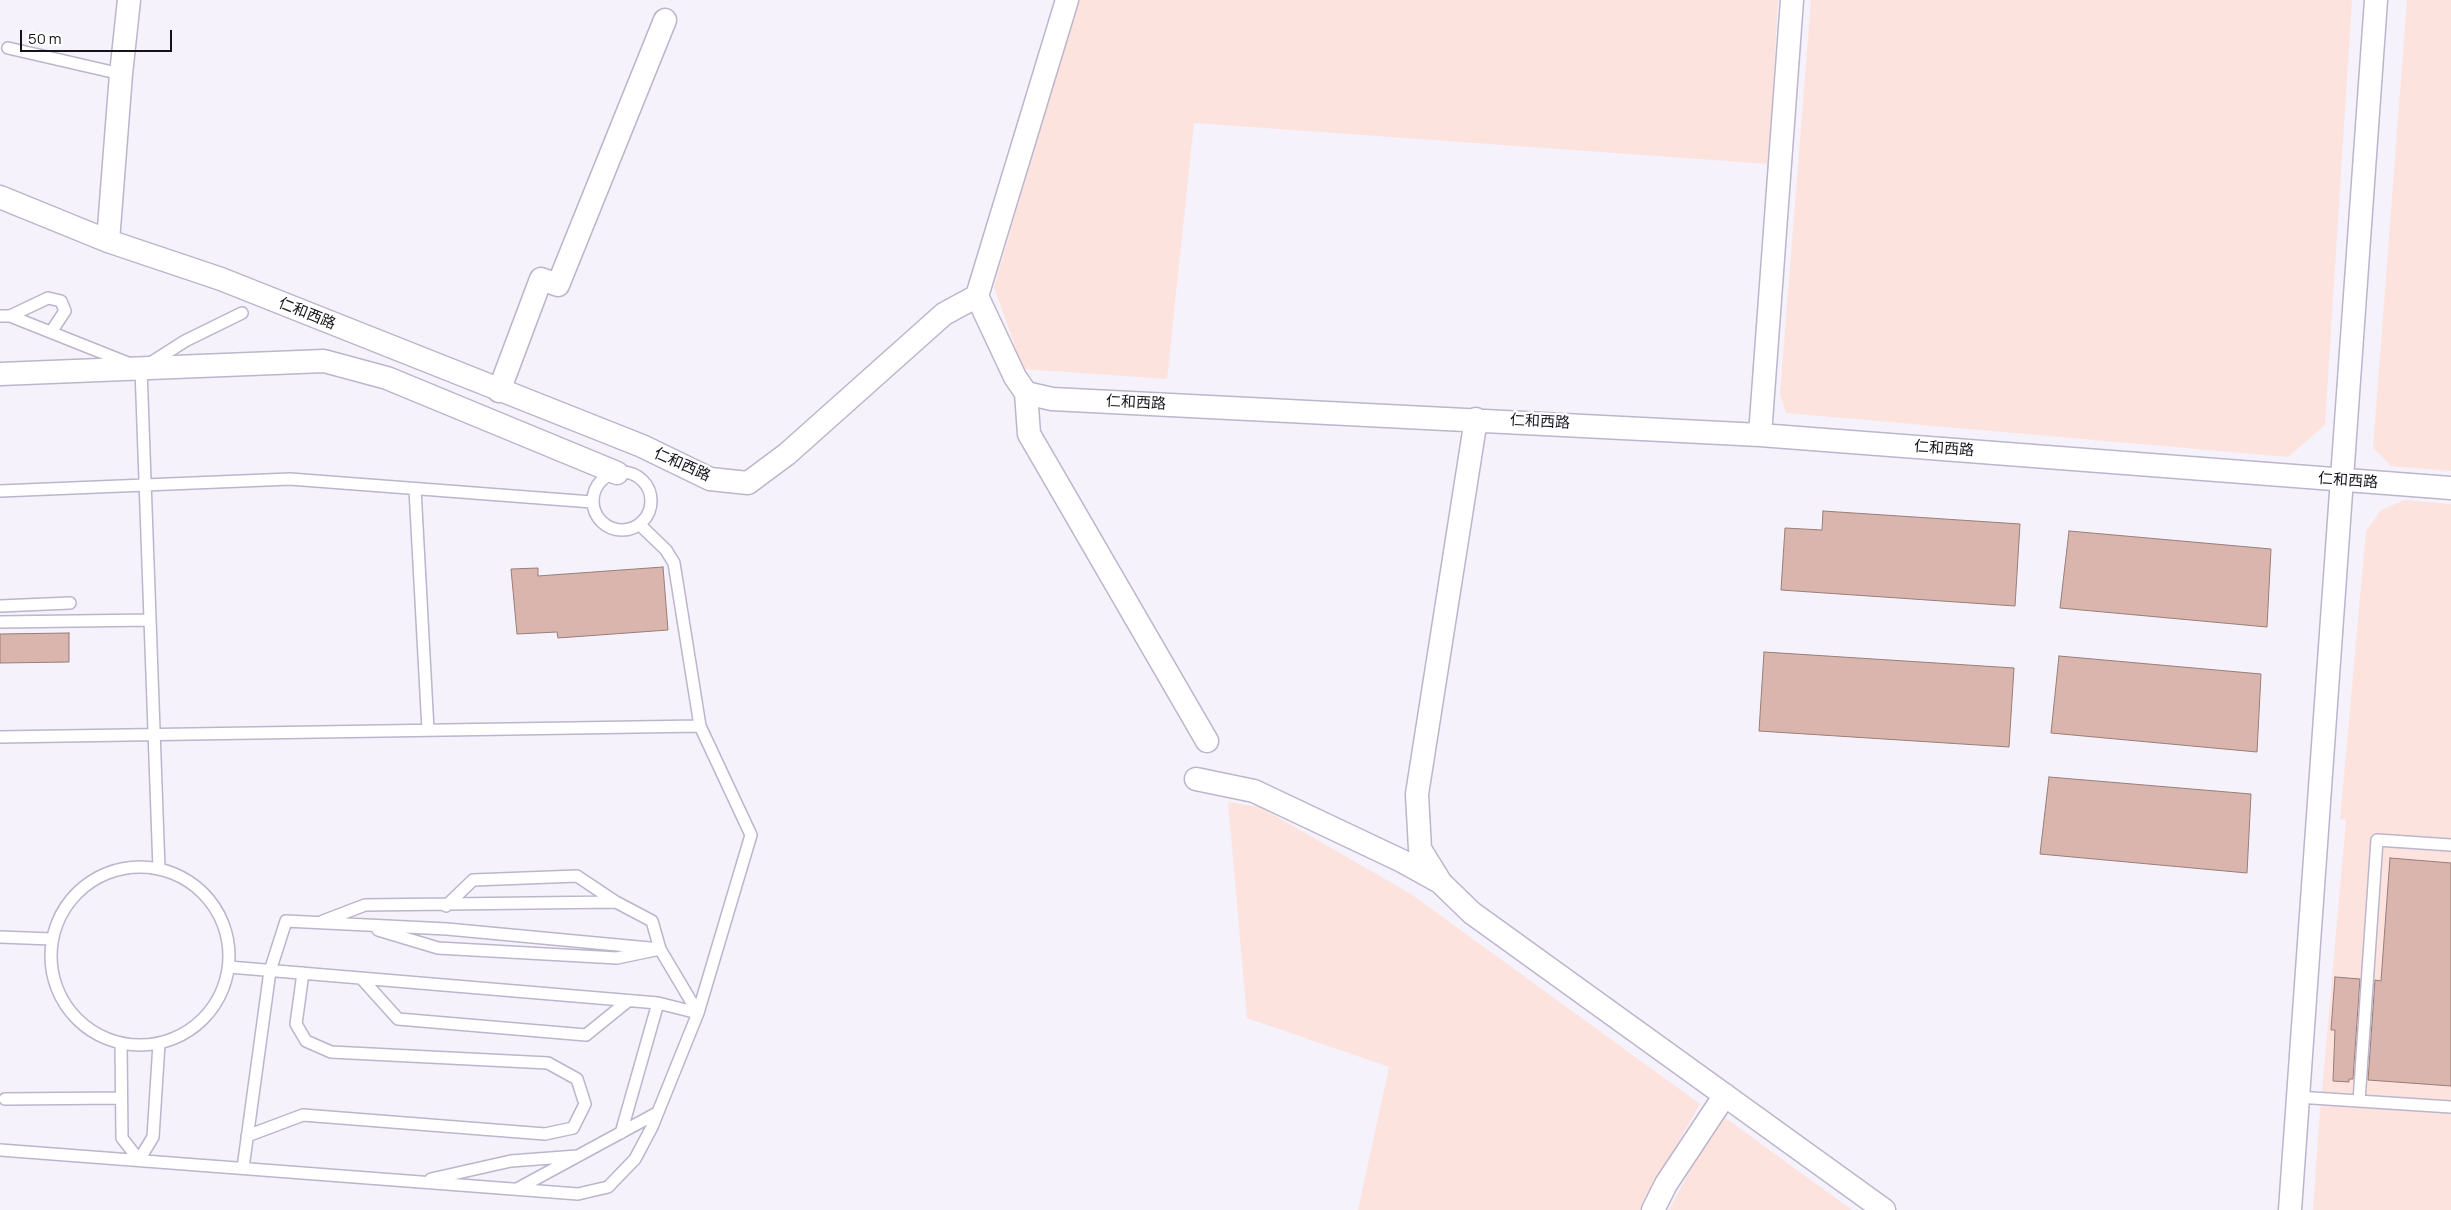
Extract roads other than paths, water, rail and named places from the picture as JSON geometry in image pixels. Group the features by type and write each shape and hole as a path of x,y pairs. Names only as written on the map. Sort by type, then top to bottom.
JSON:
{"street":[{"path":"108,241 121,74 129,0"},
{"path":"1067,0 977,296 1015,377 1026,393 1029,434 1207,741"},
{"path":"1760,435 1792,0"},
{"path":"2290,1210 2376,0"},
{"path":"499,391 541,279 558,285 665,20"},
{"name":"仁和西路","path":"0,198 108,241 222,279 499,391 642,446 710,479 748,483 787,454 944,314 977,296"},
{"path":"0,374 324,361 387,378 618,473"},
{"name":"仁和西路","path":"1026,393 1052,399 1476,419 1760,435 2451,488"},
{"path":"1476,419 1418,794 1420,849 1441,883 1472,913 1884,1210"},
{"path":"1196,779 1254,791 1402,861 1441,883"},
{"path":"1653,1210 1666,1184 1725,1095"}],"lane":[{"path":"8,48 121,74"},
{"path":"5,316 48,298 61,301 66,311 51,332"},
{"path":"141,369 185,341 242,314"},
{"path":"5,316 51,332 141,369"},
{"path":"141,369 159,869"},
{"path":"618,473 636,476 649,490 651,499 650,509 640,525 632,529 614,530 598,519 592,502 597,486 609,475 618,473"},
{"path":"0,491 290,479 592,502"},
{"path":"414,488 428,730"},
{"path":"0,1150 578,1194 608,1187 635,1159 657,1113 698,1013 751,835 700,726 674,563 666,550 640,525"},
{"path":"0,606 70,603"},
{"path":"0,622 150,620"},
{"path":"0,737 700,726"},
{"path":"2359,1101 2377,840 2451,846"},
{"path":"131,868 159,869 184,878 205,894 220,916 228,941 229,967 222,994 206,1017 184,1034 159,1044 140,1046 121,1044 95,1034 74,1016 58,993 51,967 52,939 62,912 80,890 103,875 131,868"},
{"path":"446,906 473,880 577,876 616,902 652,921 660,949 698,1013"},
{"path":"319,923 365,905 446,906 616,902"},
{"path":"243,1168 270,971 286,921 447,929 660,949"},
{"path":"361,925 438,948 617,958 660,949"},
{"path":"0,937 52,939"},
{"path":"229,967 658,1003 698,1013"},
{"path":"247,1136 303,1115 545,1134 573,1128 585,1104 577,1079 548,1064 330,1052 306,1041 296,1024 303,974"},
{"path":"362,979 398,1019 567,1034 586,1035 628,1001"},
{"path":"621,1133 658,1003"},
{"path":"121,1044 122,1138 139,1160"},
{"path":"139,1160 153,1137 159,1044"},
{"path":"2297,1097 2451,1107"},
{"path":"5,1099 121,1098"},
{"path":"516,1189 657,1113"},
{"path":"419,1182 511,1161 577,1156"}]}
